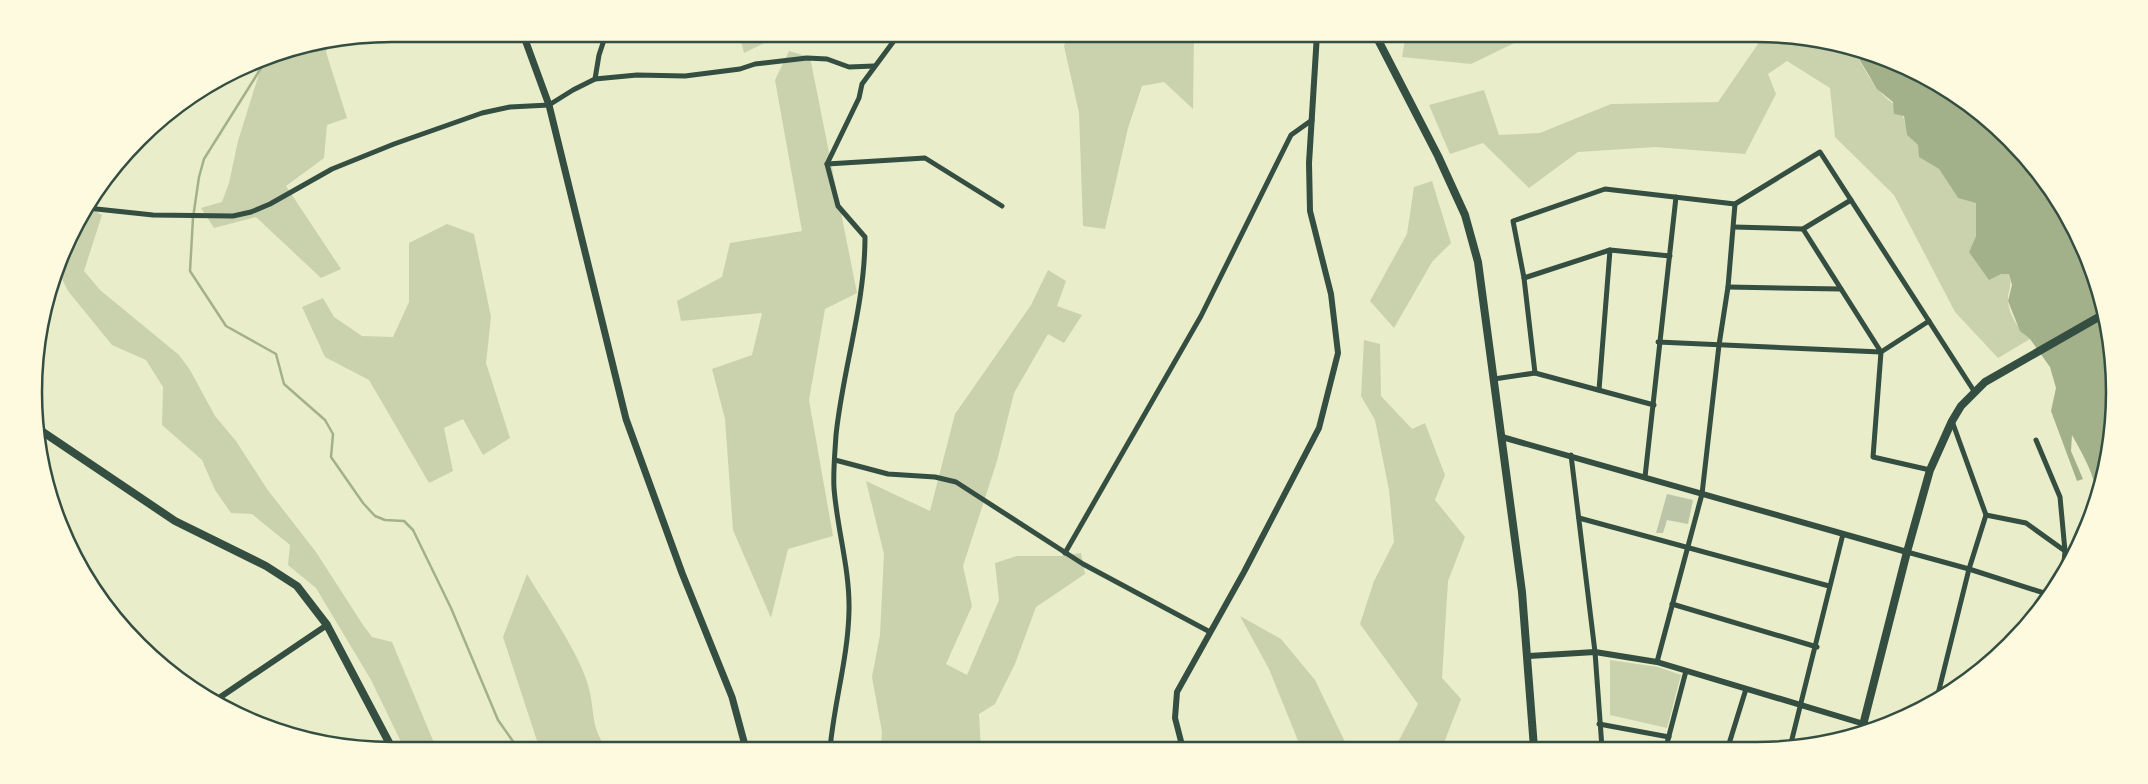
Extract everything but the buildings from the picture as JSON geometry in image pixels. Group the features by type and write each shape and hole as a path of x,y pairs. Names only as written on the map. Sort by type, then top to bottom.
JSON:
{"highway":[{"path":"1379,42 1438,156 1465,215 1478,262 1529,656 1534,742"},
{"path":"1863,724 1930,470 1952,421 1974,391 2005,370 2098,318"},
{"path":"45,433 175,521 282,576 296,586 327,624 389,742"}],"main road":[{"path":"527,42 549,105 580,224 626,419 682,573 732,697 744,742"}],"street":[{"path":"596,79 599,55 603,42"},
{"path":"831,742 836,701 845,663 849,610 847,569 834,486 834,460 842,395 866,271 866,237 838,206 827,164 859,98 862,84 893,42"},
{"path":"1181,742 1175,718 1177,692 1319,428 1338,353 1332,302 1310,212 1309,178 1317,42"},
{"path":"94,209 146,215 233,216 242,214 270,204 332,169 482,113 510,107 549,105 573,90 596,79 637,75 686,76 740,69 756,64 807,58 827,59 849,67 874,66"},
{"path":"1065,553 1201,316 1291,135 1312,120"},
{"path":"1535,373 1524,278 1512,220 1605,189 1735,204 1820,152 1974,391"},
{"path":"827,164 925,158 1002,206"},
{"path":"1645,477 1654,405 1658,342 1676,197"},
{"path":"1734,227 1803,229 1851,200"},
{"path":"1657,662 1702,494 1719,345 1728,287 1735,204"},
{"path":"1803,229 1881,352 1873,457 1930,470"},
{"path":"1524,278 1610,250 1670,256"},
{"path":"1599,390 1610,250"},
{"path":"1728,287 1841,289"},
{"path":"1658,342 1881,352 1929,321"},
{"path":"1494,379 1535,373 1654,405"},
{"path":"1940,690 1969,569 1986,514 1952,421"},
{"path":"1502,436 1969,569 2042,592"},
{"path":"2036,440 2060,497 2065,556"},
{"path":"1571,455 1595,652 1602,742"},
{"path":"834,460 888,474 935,477 956,482 1065,553 1210,632"},
{"path":"1986,514 2026,523 2065,551"},
{"path":"1579,518 1829,586"},
{"path":"1792,740 1843,534"},
{"path":"1672,604 1816,647"},
{"path":"221,697 327,624"},
{"path":"1529,656 1595,652 1657,662 1802,705 1861,725"},
{"path":"1668,742 1686,671"},
{"path":"1730,742 1746,689"},
{"path":"1600,724 1669,737"}],"shaded area":[{"path":"741,42 767,42 744,53"},
{"path":"1066,42 1194,42 1193,109 1164,82 1142,86 1128,128 1105,229 1083,226 1079,113 1064,46"},
{"path":"1405,42 1516,42 1471,64 1402,57"},
{"path":"1757,42 1802,45 1858,58 1873,83 1900,111 1907,135 1918,145 1920,157 1939,169 1958,198 1976,202 1976,236 1969,252 1987,268 2003,274 2009,274 2008,301 2010,312 2018,327 2030,339 1998,358 1955,312 1894,195 1835,137 1830,88 1787,61 1768,74 1776,94 1745,154 1655,147 1578,152 1529,188 1483,143 1450,154 1429,105 1484,90 1499,135 1540,133 1611,104 1718,102 1758,44"},
{"path":"327,49 326,52 347,118 327,125 324,158 286,186 341,269 321,278 256,217 214,228 201,208 222,202 229,183 238,141 261,68 302,54"},
{"path":"789,51 810,57 857,293 825,309 809,400 833,536 788,549 771,618 733,530 725,419 712,369 752,355 762,313 681,321 677,301 722,277 730,243 802,231 775,80"},
{"path":"1859,58 1890,69 1931,89 1969,115 2019,162 2059,217 2079,258 2087,280 2094,302 2103,346 2106,392 2105,415 2103,438 2094,482 2072,435 2071,451 2083,479 2077,481 2051,411 2056,388 2050,367 2030,339 2020,331 2008,301 2012,285 2009,274 2001,274 1989,280 1969,252 1976,236 1976,203 1958,198 1939,169 1919,157 1918,145 1907,135 1904,116 1894,114 1893,102 1877,89"},
{"path":"1432,181 1451,243 1432,262 1394,328 1370,301 1407,234 1414,187"},
{"path":"94,210 102,215 84,271 100,290 179,355 190,370 215,416 236,441 267,489 316,552 363,625 372,637 392,642 434,742 401,742 371,680 316,588 288,565 290,545 252,514 231,513 215,490 202,460 162,425 163,387 146,360 112,345 68,291 62,278 69,258"},
{"path":"447,224 474,234 491,317 486,363 510,438 483,455 463,419 444,428 453,471 429,483 369,380 325,357 302,307 323,298 334,317 362,336 393,337 409,302 409,243"},
{"path":"1048,270 1066,281 1057,306 1082,315 1064,343 1048,334 1014,393 997,461 963,566 972,606 946,664 967,675 999,600 995,563 1017,556 1061,556 1081,553 1085,574 1036,607 1015,664 995,704 979,714 981,742 881,742 882,732 872,677 880,635 884,554 866,481 930,511 955,414 1031,305"},
{"path":"1364,340 1380,344 1381,396 1412,429 1425,423 1445,475 1435,500 1465,537 1448,581 1442,678 1461,699 1444,742 1398,742 1418,704 1360,624 1374,581 1394,542 1389,490 1375,420 1361,396"},
{"path":"527,574 577,658 588,685 595,726 603,742 537,742 503,637"},
{"path":"1240,616 1281,639 1315,680 1345,742 1299,742 1269,669"},
{"path":"1610,660 1658,667 1681,675 1667,728 1610,715"}],"waterway":[{"path":"261,68 204,159 199,177 193,218 190,271 226,326 276,354 284,384 325,420 333,434 331,457 363,503 375,516 385,520 404,521 413,530 451,608 498,720 513,742"}]}
